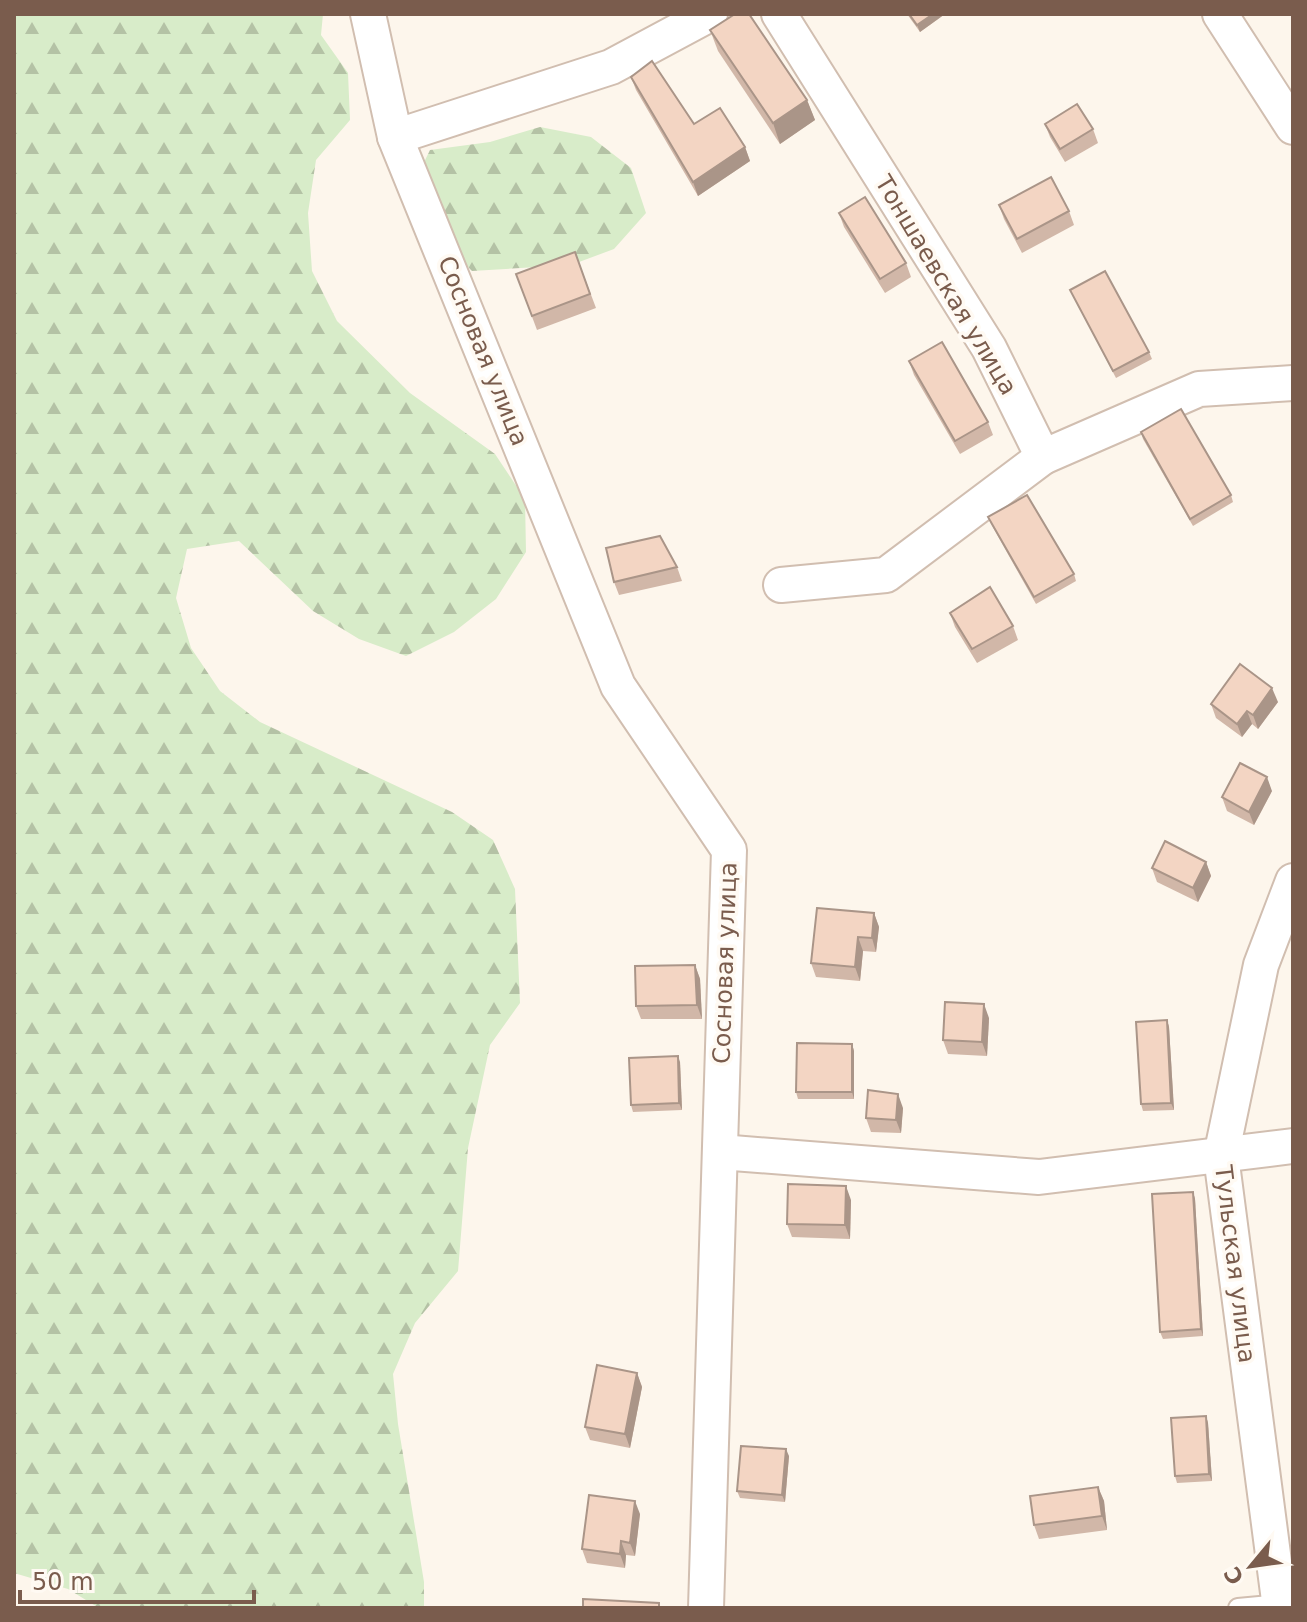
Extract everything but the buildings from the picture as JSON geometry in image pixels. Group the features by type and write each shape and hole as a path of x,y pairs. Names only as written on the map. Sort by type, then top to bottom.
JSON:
{"street":[{"name":"Сосновая улица","path":"368,14 395,137 618,686 729,850 706,1608"},
{"path":"395,137 611,67 710,14"},
{"name":"Тоншаевская улица","path":"779,14 989,348 1043,457"},
{"path":"1220,14 1293,127"},
{"path":"781,585 886,575 1043,457 1199,389 1293,383"},
{"name":"Тульская улица","path":"1280,1606 1221,1156 1261,965 1293,881"},
{"path":"720,1152 1039,1177 1293,1146"}],"lane":[{"path":"1238,1608 1280,1606"}],"green space":[{"path":"14,14 323,14 321,35 348,73 350,120 316,160 308,213 312,271 337,321 410,393 495,454 525,499 526,552 496,599 454,632 406,656 359,639 313,611 239,541 187,549 176,598 191,648 220,691 260,722 452,812 493,840 515,889 520,1003 490,1045 468,1148 458,1271 415,1323 393,1374 398,1424 424,1582 424,1608 99,1608 68,1589 14,1573"},
{"path":"540,127 591,137 631,168 646,213 614,249 571,265 472,271 438,237 408,195 430,150 490,142"}]}
